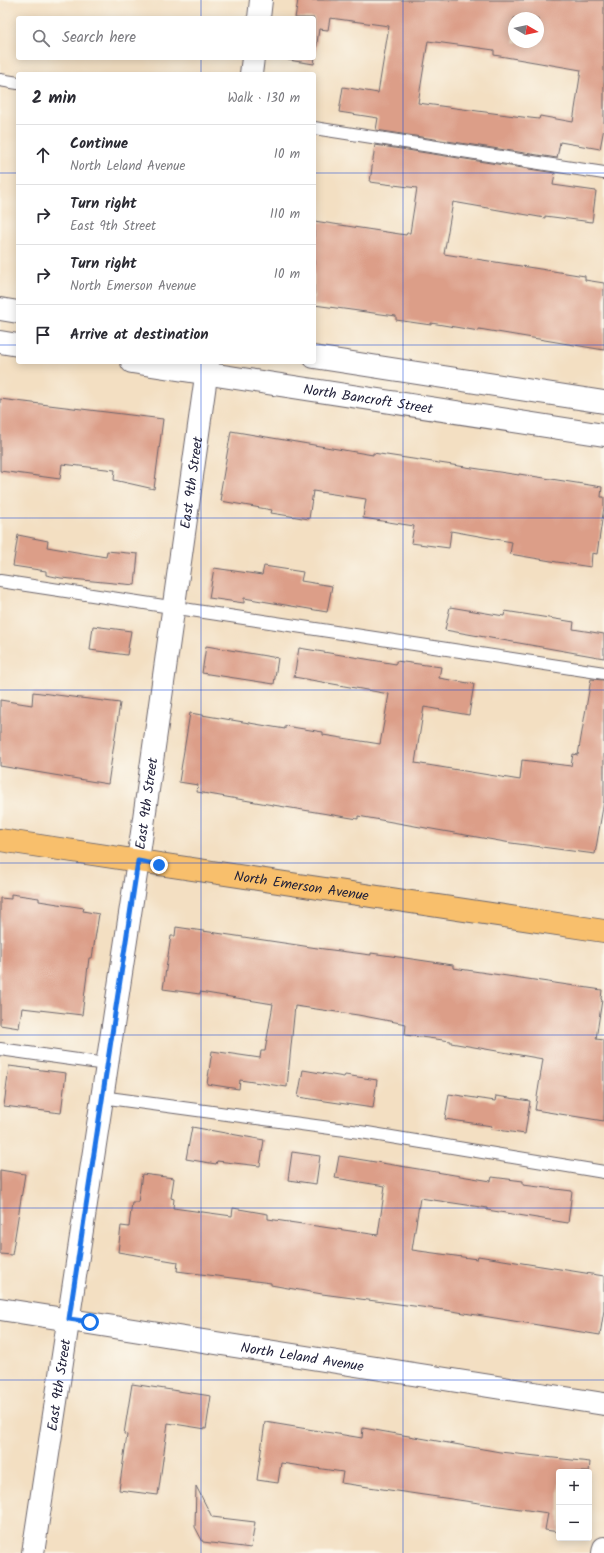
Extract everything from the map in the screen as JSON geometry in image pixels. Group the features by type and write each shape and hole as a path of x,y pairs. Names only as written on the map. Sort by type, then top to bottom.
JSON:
{"main road":[{"name":"North Emerson Avenue","path":"0,840 604,932"}],"street":[{"path":"259,16 261,0"},
{"path":"250,72 253,60"},
{"path":"0,309 16,312"},
{"path":"0,342 16,345"},
{"path":"316,357 604,402"},
{"name":"North Bancroft Street","path":"157,364 207,368 604,435"},
{"name":"East 9th Street","path":"33,1553 138,861 207,368"},
{"name":"North Leland Avenue","path":"0,1309 604,1404"},
{"path":"603,1553 604,1548"}],"lane":[{"path":"0,80 16,83"},
{"path":"316,128 604,173"},
{"path":"0,581 604,673"},
{"path":"0,1049 106,1064"},
{"path":"101,1097 367,1133 604,1172"}],"building":[{"path":"298,0 604,0 604,128 600,149 560,142 557,158 376,130 378,118 339,112 343,87 378,93 389,26 330,18 328,30 319,29 316,50 316,16 295,16","holes":["428,41 494,50 494,55 581,70 573,122 540,116 539,119 418,103"]},
{"path":"288,60 315,60 314,64"},
{"path":"375,145 555,173 553,185 596,191 592,222 545,216 545,218 453,202 444,254 585,276 585,280 604,283 604,350 479,329 479,331 431,323 431,325 396,320 396,316 316,305 316,221 406,235 407,233 410,233 417,188 370,182"},
{"path":"0,399 163,419 154,489 114,480 115,470 62,464 60,479 0,471"},
{"path":"231,431 373,455 373,453 602,487 601,497 604,497 604,507 597,554 592,553 591,567 557,562 510,554 512,542 451,531 449,548 411,543 414,526 363,518 366,499 313,491 309,519 271,513 272,510 221,501 222,495 220,495"},
{"path":"18,535 48,541 47,547 106,557 107,551 138,554 135,585 61,578 46,575 46,571 13,566"},
{"path":"264,566 303,572 301,581 332,586 327,612 244,598 244,603 209,598 214,568 262,575"},
{"path":"450,607 504,616 505,611 574,622 573,629 604,634 604,658 445,630"},
{"path":"93,626 131,631 127,655 90,650"},
{"path":"206,646 278,658 274,684 202,673"},
{"path":"299,648 396,664 396,661 441,667 439,678 474,684 469,715 424,707 415,763 520,780 522,760 571,766 573,754 578,755 591,679 604,680 604,801 595,854 511,843 358,816 358,819 197,792 198,785 179,782 190,713 285,729 285,726 323,732 323,735 380,744 389,694 294,677"},
{"path":"33,692 120,703 108,784 0,766 0,700 32,705"},
{"path":"11,894 39,898 39,901 84,908 83,911 99,914 92,958 89,958 82,1015 22,1008 19,1028 0,1025 0,898 11,899"},
{"path":"176,927 324,949 371,955 371,953 453,965 453,968 602,990 602,1000 596,1039 604,1040 604,1121 535,1110 543,1059 451,1043 451,1041 405,1035 406,1024 358,1015 295,1006 287,1087 240,1080 239,1089 207,1084 212,1051 260,1058 261,1051 265,1051 273,1004 200,992 200,994 163,989 171,936 175,936"},
{"path":"9,1066 66,1073 61,1113 4,1106"},
{"path":"303,1070 344,1077 345,1075 377,1080 373,1108 298,1097"},
{"path":"449,1094 495,1101 496,1096 530,1101 525,1134 491,1129 492,1126 445,1119"},
{"path":"192,1127 264,1140 260,1166 217,1161 216,1164 186,1159"},
{"path":"292,1152 320,1156 316,1184 288,1180"},
{"path":"339,1156 491,1181 492,1177 523,1181 523,1185 572,1191 568,1223 487,1210 487,1208 420,1198 412,1250 477,1259 478,1256 604,1276 604,1310 600,1335 452,1311 322,1294 271,1285 271,1283 177,1271 178,1262 118,1252 121,1226 129,1227 132,1202 138,1202 142,1174 174,1178 171,1198 174,1199 173,1208 232,1216 233,1208 268,1214 268,1219 378,1235 385,1186 335,1178"},
{"path":"0,1170 25,1174 12,1255 0,1254"},
{"path":"132,1384 211,1396 206,1429 168,1423 158,1495 119,1490 127,1435 124,1434"},
{"path":"265,1422 362,1438 363,1428 500,1452 590,1462 589,1469 556,1469 556,1532 545,1530 548,1513 341,1483 343,1472 281,1463 278,1483 257,1480"},
{"path":"196,1486 212,1517 255,1522 251,1548 203,1542 195,1527"}],"route":[{"path":"90,1322 69,1319 106,1064 138,861 159,865"}]}
